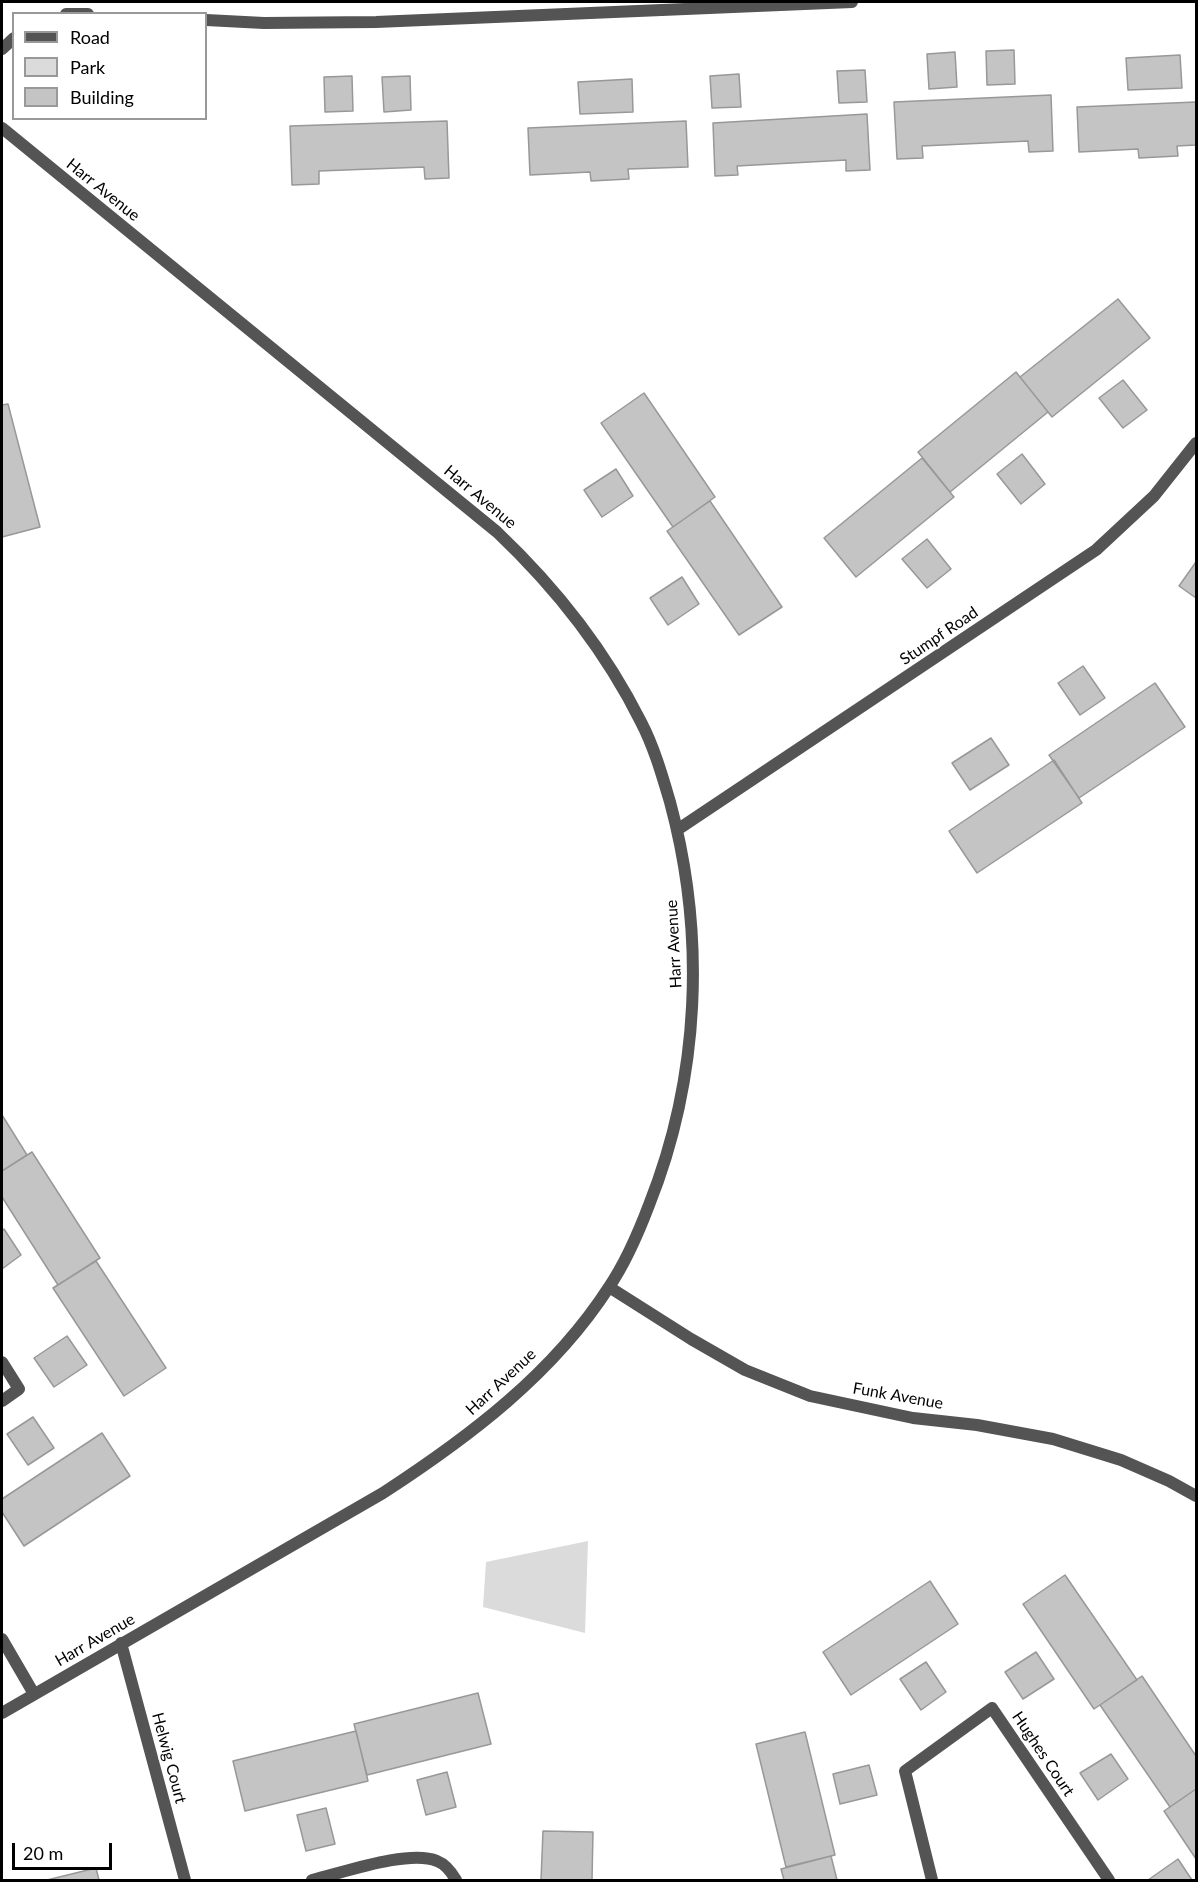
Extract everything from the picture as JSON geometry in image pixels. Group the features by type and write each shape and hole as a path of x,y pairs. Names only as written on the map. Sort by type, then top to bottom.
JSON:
{"street":[{"path":"207,20 264,23 376,21 852,2"},
{"name":"Harr Avenue","path":"2,128 497,532 530,563 600,652 642,724 662,772 685,869 694,963 691,1024 684,1078 672,1138 656,1189 628,1255 609,1287 581,1326 515,1396 436,1458 383,1492 2,1713"},
{"name":"Stumpf Road","path":"677,830 1096,550 1154,496 1197,443"},
{"name":"Funk Avenue","path":"609,1287 744,1370 810,1396 913,1418 977,1425 1053,1439 1121,1460 1169,1481 1197,1497"},
{"path":"2,1362 19,1389 2,1401"},
{"path":"2,1639 34,1694"},
{"name":"Helwig Court","path":"121,1643 185,1881"},
{"name":"Hughes Court","path":"932,1881 905,1771 993,1708 1109,1881"},
{"path":"312,1881 409,1857 438,1861 450,1871 456,1881"}],"green space":[{"path":"588,1541 585,1633 483,1607 486,1562"}],"building":[{"path":"1014,50 1015,84 987,85 986,51"},
{"path":"955,52 957,87 929,89 927,54"},
{"path":"1180,55 1182,88 1128,90 1126,58"},
{"path":"865,70 867,102 839,103 837,71"},
{"path":"739,74 741,107 712,108 710,76"},
{"path":"352,76 353,111 325,112 324,77"},
{"path":"410,76 411,110 384,112 382,77"},
{"path":"632,79 633,112 580,114 578,82"},
{"path":"1051,95 1053,151 1029,152 1028,141 922,146 923,158 897,159 894,102"},
{"path":"1196,102 1196,145 1177,146 1178,156 1139,158 1138,149 1079,152 1077,107"},
{"path":"867,114 870,170 846,171 846,160 737,166 738,175 715,176 713,123"},
{"path":"447,121 449,178 425,179 424,167 319,171 319,184 292,185 290,126"},
{"path":"686,121 688,167 628,169 629,179 591,181 590,172 530,175 528,128"},
{"path":"1118,299 1150,338 1052,417 1020,377"},
{"path":"1016,372 1048,412 950,492 918,452"},
{"path":"1123,380 1147,410 1123,428 1099,398"},
{"path":"644,393 715,497 673,527 601,423"},
{"path":"8,404 40,527 2,537 2,405"},
{"path":"1022,454 1045,484 1021,504 997,474"},
{"path":"922,458 954,497 856,577 824,538"},
{"path":"616,469 633,496 602,517 584,490"},
{"path":"710,501 782,607 739,635 667,531"},
{"path":"927,539 951,569 927,588 902,559"},
{"path":"1196,562 1196,598 1179,586"},
{"path":"682,577 699,604 668,625 650,598"},
{"path":"1083,666 1105,698 1080,715 1058,683"},
{"path":"1155,683 1185,727 1079,798 1049,755"},
{"path":"991,738 1009,765 970,790 952,763"},
{"path":"1054,760 1082,803 977,873 949,831"},
{"path":"2,1115 27,1155 2,1171"},
{"path":"32,1152 100,1258 58,1285 2,1197 2,1171"},
{"path":"4,1229 21,1255 2,1269 2,1231"},
{"path":"96,1261 166,1368 124,1396 53,1288"},
{"path":"67,1336 87,1365 54,1387 34,1358"},
{"path":"33,1417 54,1448 28,1465 7,1434"},
{"path":"102,1433 130,1476 24,1546 2,1512 2,1499"},
{"path":"1065,1575 1137,1680 1094,1709 1023,1604"},
{"path":"930,1581 958,1624 851,1695 823,1652"},
{"path":"1036,1652 1054,1679 1023,1699 1005,1672"},
{"path":"926,1662 946,1692 921,1710 900,1679"},
{"path":"1142,1676 1196,1756 1196,1789 1170,1807 1100,1705"},
{"path":"478,1693 491,1744 367,1775 354,1724"},
{"path":"356,1731 368,1781 245,1811 233,1761"},
{"path":"805,1732 835,1855 786,1867 756,1744"},
{"path":"1111,1754 1128,1779 1098,1800 1080,1773"},
{"path":"869,1765 877,1795 840,1804 833,1774"},
{"path":"447,1772 456,1807 426,1815 417,1780"},
{"path":"1196,1789 1196,1859 1164,1811"},
{"path":"326,1808 335,1844 306,1851 297,1815"},
{"path":"543,1831 593,1832 592,1880 541,1880"},
{"path":"831,1856 837,1880 784,1880 781,1869"},
{"path":"1178,1859 1192,1880 1148,1880"},
{"path":"96,1868 99,1880 47,1880"}]}
